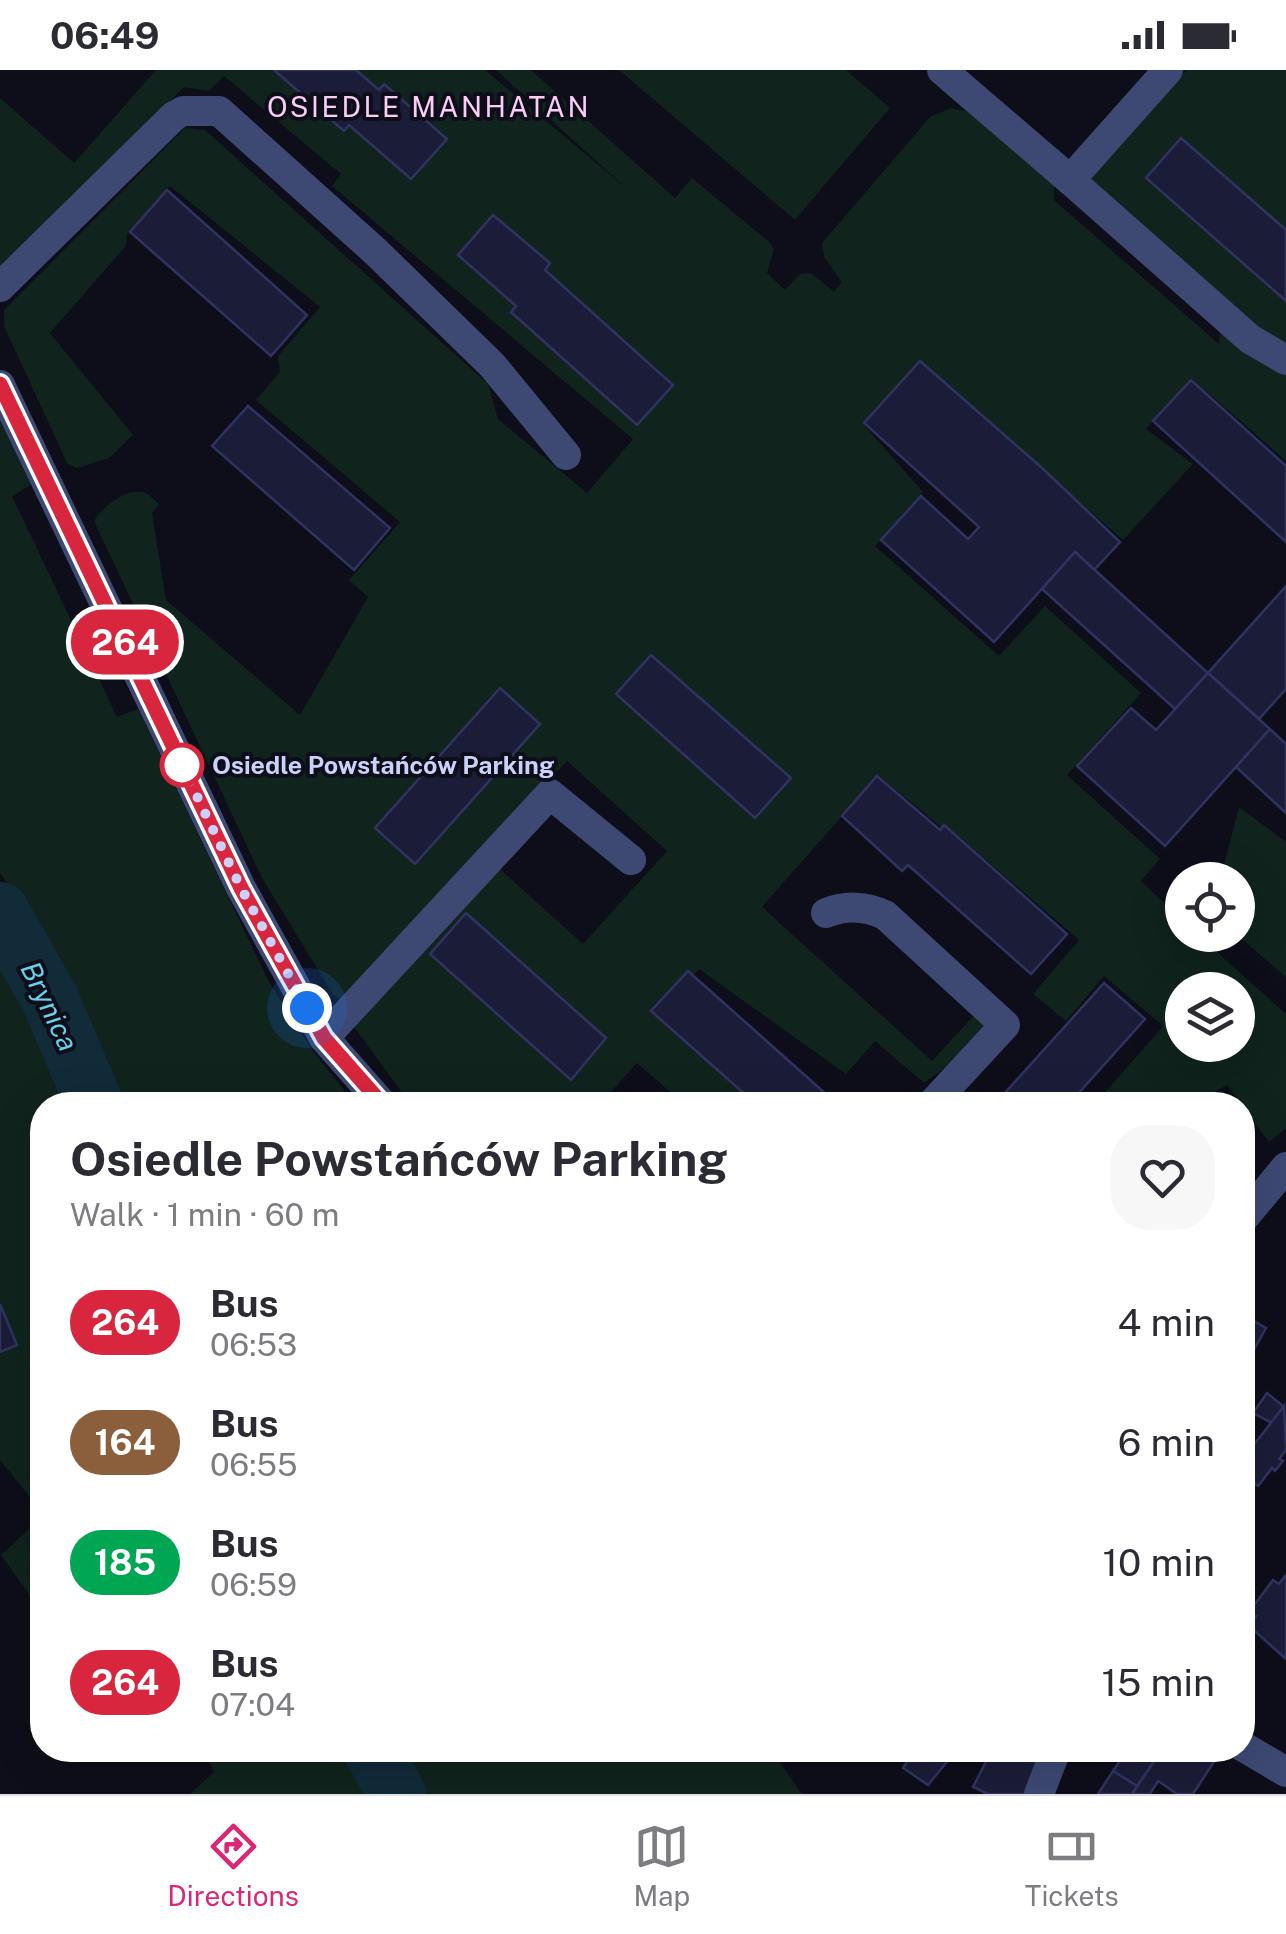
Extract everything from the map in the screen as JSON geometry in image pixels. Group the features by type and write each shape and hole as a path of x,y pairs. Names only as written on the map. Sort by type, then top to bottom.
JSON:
{"street":[{"path":"942,70 1250,339 1286,360"},
{"path":"1070,180 1168,70"},
{"path":"0,287 174,116 194,110 219,111 376,252 479,353 566,455"},
{"path":"0,384 241,888 324,1038 372,1092"},
{"path":"324,1038 550,794 631,860"},
{"path":"826,913 836,908 870,908 885,915 1005,1025 942,1092"},
{"path":"1255,1204 1286,1167"},
{"path":"1255,1754 1286,1772"},
{"path":"1039,1794 1051,1762"}],"green space":[{"path":"156,70 485,70 625,187 496,70 531,70 675,198 692,178 768,241 774,249 767,273 785,290 800,274 811,273 834,292 842,282 824,257 822,243 930,117 951,108 979,114 1054,184 1054,200 1219,344 1220,329 1286,372 1286,461 1191,378 1146,429 1193,464 1123,540 919,361 863,424 923,492 875,546 999,656 1045,606 1141,693 1067,775 1160,859 1141,881 1165,904 1165,952 1217,952 1239,972 1165,972 1165,1062 1255,1062 1255,986 1286,1014 1286,1128 1269,1142 1255,1123 1255,1092 1232,1092 1227,1085 1214,1092 1105,1092 1163,1026 1104,976 1066,1021 1033,994 1079,940 944,824 941,827 878,775 762,907 932,1061 978,1011 984,1022 983,1040 924,1083 875,1041 846,1074 699,969 658,1018 745,1092 670,1092 637,1063 611,1092 402,1092 354,1027 499,868 583,944 667,851 567,761 404,941 343,1000 334,996 262,878 94,521 109,504 131,492 146,493 158,503 152,513 166,600 300,715 368,597 349,580 400,522 256,400 280,372 278,356 320,307 170,186 127,234 126,246 50,333 133,435 109,458 77,468 67,463 4,326 4,310 185,128 205,130 488,384 498,419 587,493 633,439 332,186 341,174 224,76 209,91 184,87 21,253 0,269 0,98 74,163"},
{"path":"619,70 846,70 890,108 795,220"},
{"path":"1187,70 1286,70 1286,353 1088,177"},
{"path":"0,418 31,485 12,496 117,717 138,709 269,982 313,1051 346,1092 113,1092 0,873"},
{"path":"1239,807 1286,842 1286,977 1255,950 1255,862 1225,862"},
{"path":"0,931 66,1092 30,1092 30,1497 0,1460"},
{"path":"30,1528 30,1595 1,1555"},
{"path":"209,1762 358,1762 378,1794 190,1794 214,1772"},
{"path":"404,1762 779,1762 802,1794 424,1794"}],"building":[{"path":"274,70 356,70 379,90 384,84 447,139 411,179 349,125 344,131"},
{"path":"1181,138 1286,230 1286,301 1146,178"},
{"path":"167,190 307,315 271,356 130,232"},
{"path":"493,215 550,263 545,270 673,385 637,425 511,312 516,306 458,255"},
{"path":"920,361 1120,542 1094,570 1075,552 994,642 881,540 921,496 968,539 979,527 864,423"},
{"path":"1191,380 1286,466 1286,542 1153,421"},
{"path":"248,406 390,528 354,570 212,446"},
{"path":"1075,552 1208,673 1175,709 1042,589"},
{"path":"1286,586 1286,689 1259,719 1208,673"},
{"path":"651,655 791,778 755,818 616,694"},
{"path":"1208,673 1270,729 1165,846 1077,766 1131,708 1156,730"},
{"path":"500,688 540,724 415,864 375,828"},
{"path":"1270,729 1286,744 1286,813 1236,767"},
{"path":"877,776 940,830 944,825 1067,934 1031,974 908,865 902,871 842,816"},
{"path":"466,913 606,1038 571,1080 430,954"},
{"path":"688,971 824,1092 742,1092 651,1011"},
{"path":"1104,983 1145,1019 1080,1092 1006,1092"},
{"path":"0,1304 17,1345 0,1352"},
{"path":"1255,1322 1266,1328 1255,1348"},
{"path":"1267,1393 1284,1407 1272,1423 1255,1414"},
{"path":"1284,1406 1286,1450 1279,1459 1283,1461 1258,1486 1255,1443"},
{"path":"1285,1576 1286,1659 1255,1631 1255,1604 1273,1580 1279,1584"},
{"path":"907,1762 947,1762 928,1785 903,1768"},
{"path":"986,1762 1043,1762 1027,1794 988,1794 973,1787"},
{"path":"1119,1762 1154,1762 1137,1786 1113,1771"},
{"path":"1154,1762 1214,1762 1193,1794 1177,1794 1158,1781 1150,1794 1132,1794"},
{"path":"1113,1771 1137,1786 1132,1794 1098,1794"}],"waterway":[{"name":"Brynica","path":"0,911 50,999 89,1092"},
{"name":"Brynica","path":"379,1762 397,1794"}],"bus line":[{"name":"264","path":"0,384 241,888 324,1038 372,1092"}],"place":[{"name":"Osiedle Powstańców Parking","path":"182,765"}],"district":[{"name":"OSIEDLE MANHATAN","path":"429,106"}],"route":[{"path":"182,765 241,888 307,1008"}]}
